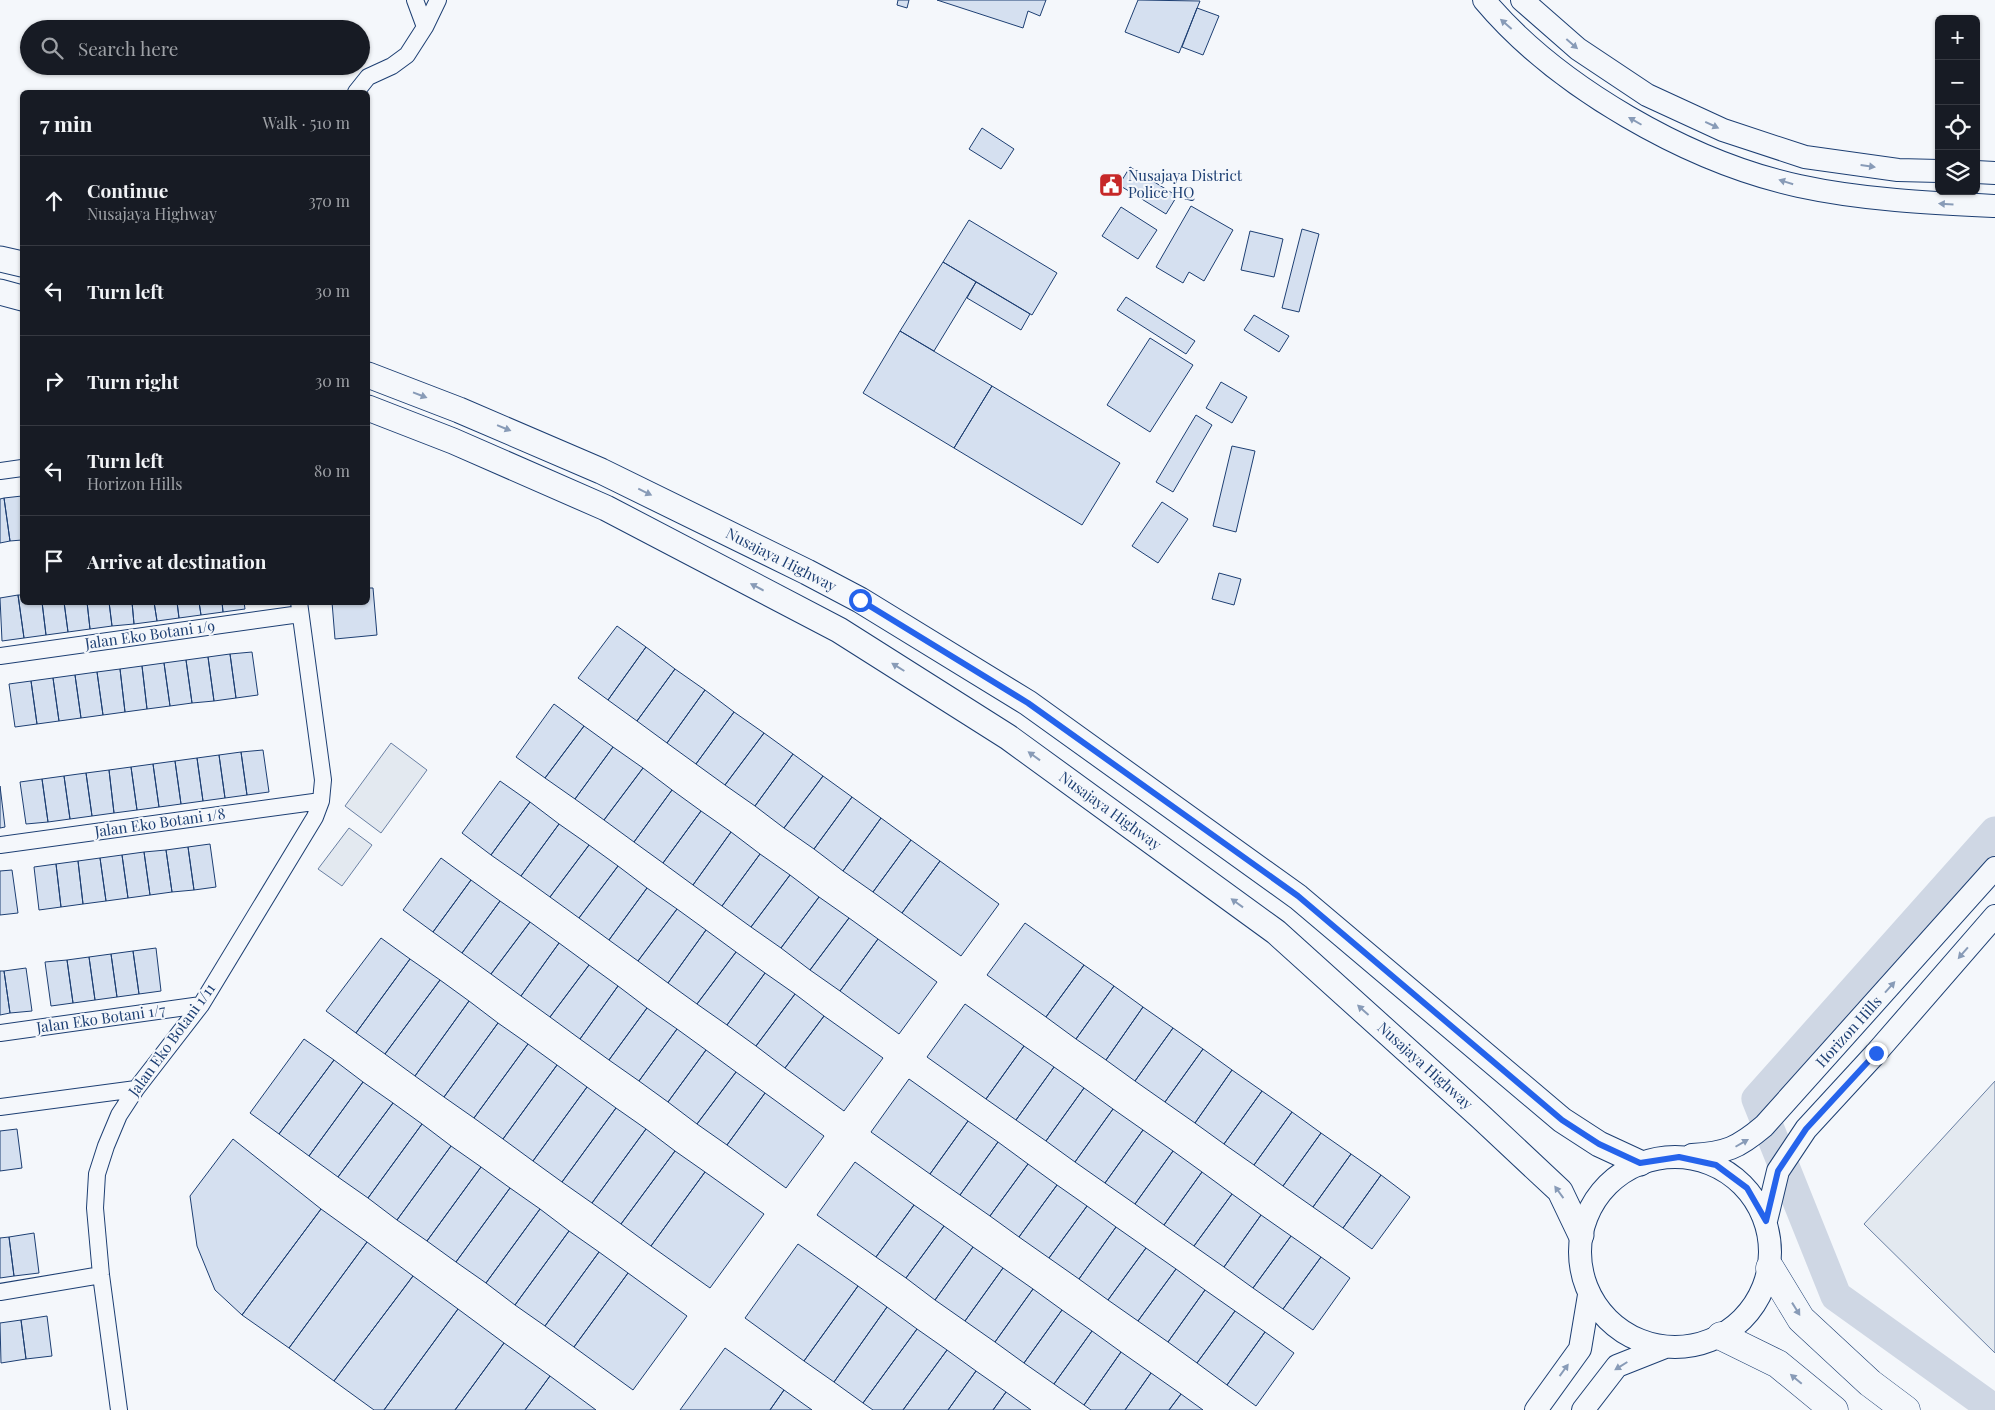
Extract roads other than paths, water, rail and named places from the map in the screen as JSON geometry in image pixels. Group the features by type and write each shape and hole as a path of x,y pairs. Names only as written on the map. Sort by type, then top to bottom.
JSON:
{"highway":[{"path":"1770,1268 1802,1319 1870,1383 1906,1410"},
{"path":"1721,1336 1778,1364 1834,1410"}],"main road":[{"path":"1484,0 1500,18 1557,68 1636,122 1715,160 1799,186 1903,201 1995,206"},
{"path":"1522,0 1578,49 1646,95 1723,130 1805,157 1898,170 1935,171"},
{"path":"1980,172 1995,173"},
{"path":"0,258 20,263"},
{"path":"0,292 20,297"},
{"name":"Nusajaya Highway","path":"372,375 601,471 807,572 860,600 1028,703 1298,896 1562,1120 1599,1144 1640,1163"},
{"name":"Nusajaya Highway","path":"370,409 453,441 606,508 838,630 1008,737 1276,932 1560,1191 1581,1235"},
{"name":"Horizon Hills","path":"1640,1163 1719,1153 1744,1143 1764,1126 1995,868"},
{"path":"1766,1221 1778,1171 1806,1129 1876,1053 1995,916"},
{"path":"1640,1163 1612,1180 1592,1205 1581,1235 1580,1266 1589,1295 1608,1320 1634,1338 1665,1347 1694,1346 1721,1336 1744,1318 1761,1295 1770,1268 1771,1244 1766,1221 1747,1188 1716,1165 1679,1157"},
{"path":"1536,1410 1580,1349 1589,1295"},
{"path":"1583,1410 1617,1366 1665,1347"}],"street":[{"path":"415,0 425,27"},
{"path":"358,90 368,77 392,66 407,55 425,27 438,0"},
{"path":"0,471 20,468"},
{"name":"Jalan Eko Botani 1/9","path":"0,656 300,608"},
{"name":"Jalan Eko Botani 1/11","path":"119,1410 94,1208 97,1174 119,1115 136,1089 201,1005 315,817 320,801 323,780 300,608"},
{"name":"Jalan Eko Botani 1/8","path":"0,845 320,801"},
{"name":"Jalan Eko Botani 1/7","path":"0,1033 201,1005"},
{"path":"0,1107 136,1089"},
{"path":"0,1292 101,1275"}],"waterway":[{"path":"1995,832 1757,1099 1836,1296 1995,1410"}],"place":[{"name":"Nusajaya District Police HQ","path":"1111,185"}]}
